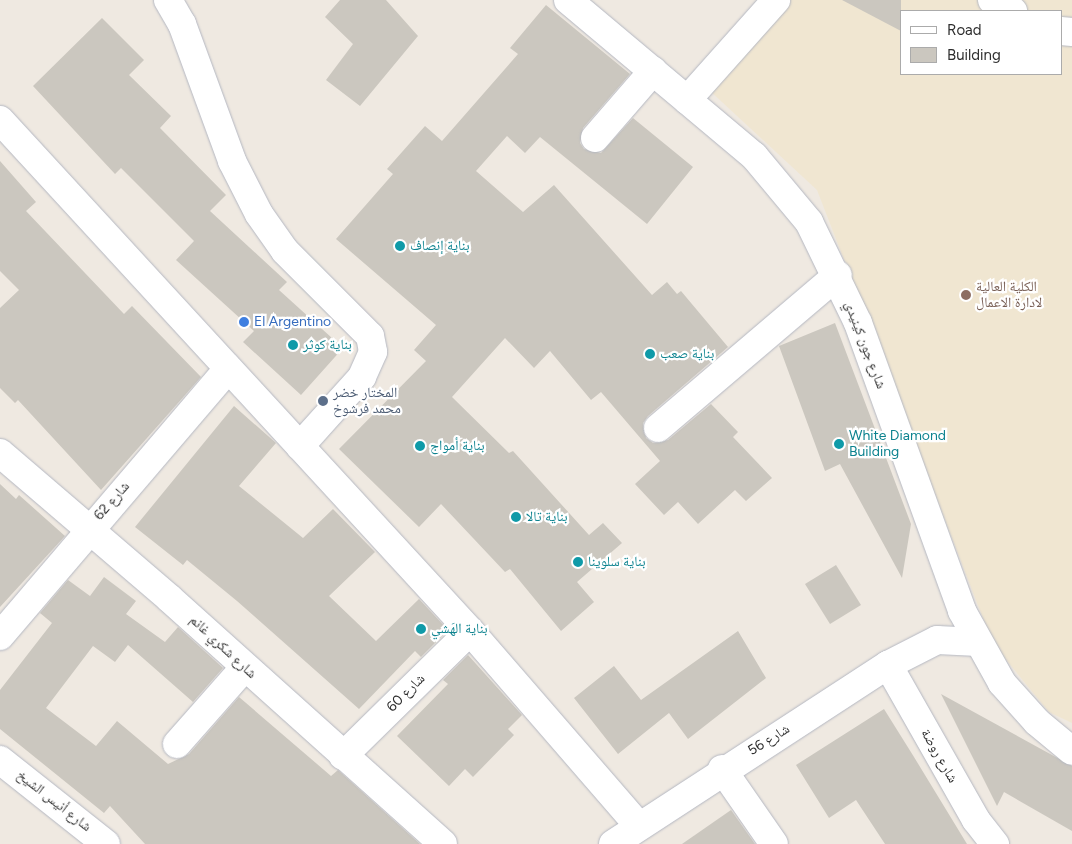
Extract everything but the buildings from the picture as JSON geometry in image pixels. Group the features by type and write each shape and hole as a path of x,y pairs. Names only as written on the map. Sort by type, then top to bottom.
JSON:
{"street":[{"path":"169,0 182,24 232,161 259,214 286,251 370,336 373,352 362,377 300,446"},
{"name":"شارع جون كينيدي","path":"568,0 687,100 775,178 809,222 838,276 952,583 978,642 1019,705 1072,751"},
{"path":"687,100 776,0"},
{"path":"992,0 1011,10"},
{"path":"595,138 653,71"},
{"path":"0,120 470,631 639,826"},
{"path":"658,428 838,276"},
{"name":"شارع 62","path":"0,636 89,528 228,369"},
{"name":"شارع شكري غانم","path":"0,453 89,528 443,844"},
{"path":"928,644 940,624 952,583"},
{"name":"شارع 60","path":"343,756 470,631"},
{"name":"شارع 56","path":"613,844 722,769 888,665 928,644 947,638 978,642"},
{"name":"شارع روضة","path":"888,665 976,820 995,844"},
{"path":"176,744 244,668"},
{"name":"شارع أنيس الشيخ","path":"0,760 106,844"},
{"path":"722,769 774,844"}],"shaded area":[{"name":"الكلية العالية لادارة الاعمال","path":"763,0 1072,0 1072,723 1049,712 993,644 817,190 694,76"}],"place":[{"name":"بناية إنصاف","path":"400,246"},
{"name":"الكلية العالية لادارة الاعمال","path":"966,295"},
{"name":"El Argentino","path":"244,322"},
{"name":"بناية كوثر","path":"293,345"},
{"name":"بناية صعب","path":"650,354"},
{"name":"المختار خضر محمد فرشوخ","path":"323,401"},
{"name":"White Diamond Building","path":"839,444"},
{"name":"بناية أمواج","path":"420,446"},
{"name":"بناية تالا","path":"516,517"},
{"name":"بناية سلوينا","path":"578,562"},
{"name":"بناية الهَشي","path":"421,629"}]}
